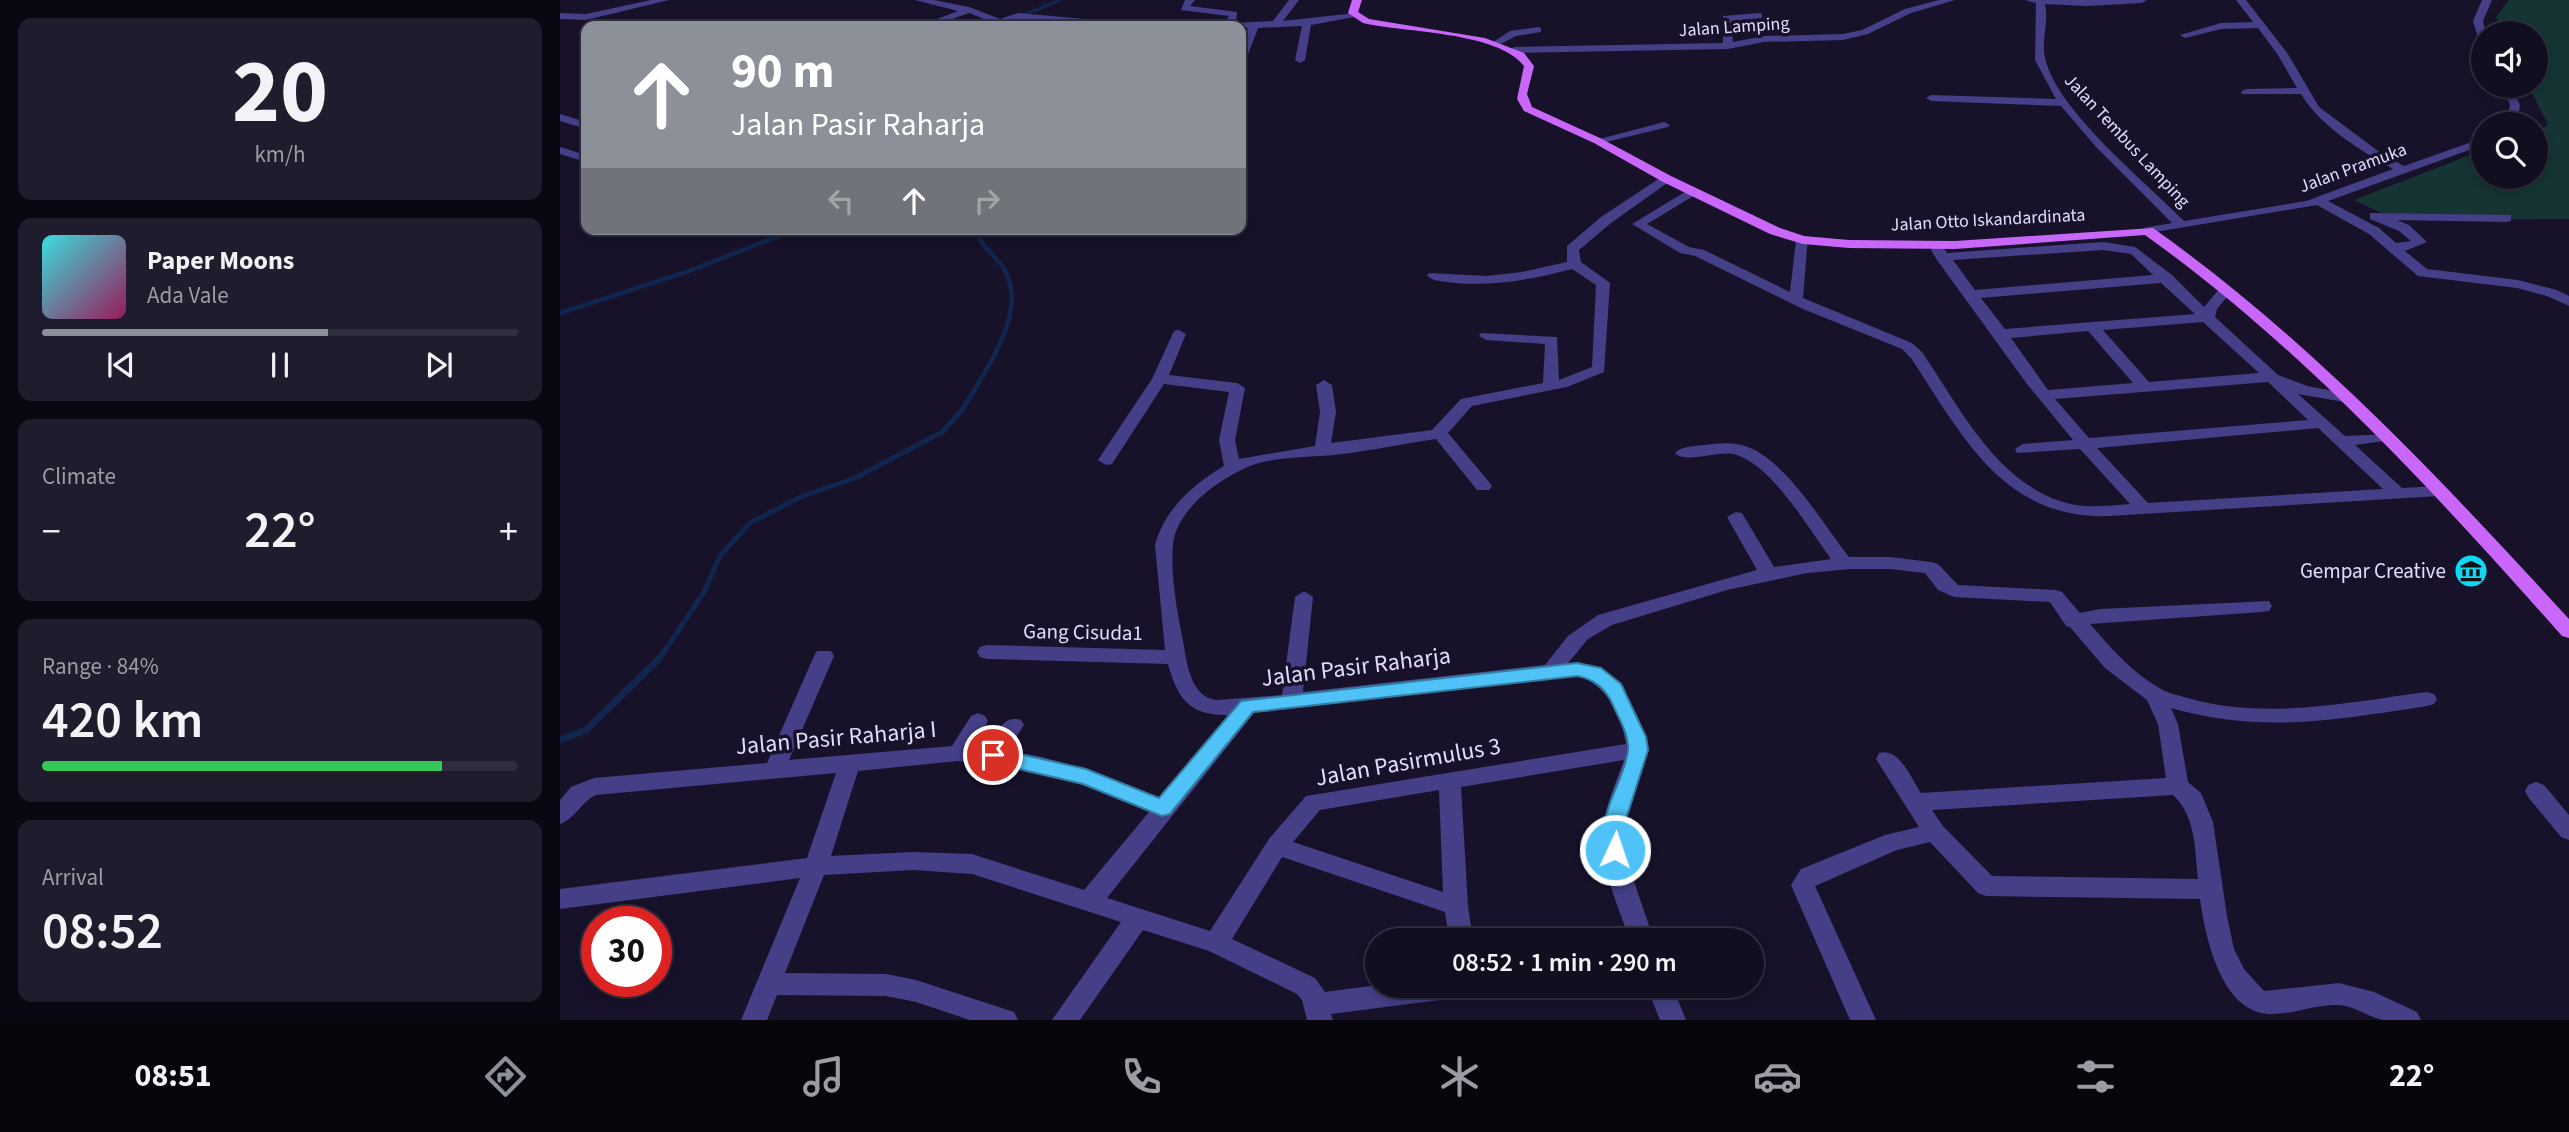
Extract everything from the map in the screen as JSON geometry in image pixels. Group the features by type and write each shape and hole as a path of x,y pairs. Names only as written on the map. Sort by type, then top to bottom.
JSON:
{"main road":[{"path":"1357,0 1352,9 1355,16 1380,24 1495,44 1514,50"},
{"name":"Jalan Otto Iskandardinata","path":"1514,50 1524,57 1529,66 1521,94 1524,105 1667,179 1775,231 1803,240 1938,251 2148,230"},
{"path":"2148,230 2225,290 2344,397 2440,491 2569,631"}],"street":[{"path":"560,16 586,17 664,0"},
{"path":"920,0 969,10 997,21"},
{"path":"1190,0 1184,8 1234,14 1231,21"},
{"path":"1276,24 1294,0"},
{"name":"Jalan Lamping","path":"1514,50 1728,46 1764,39 1856,34 1908,10 1950,0"},
{"path":"2030,0 2086,3 2142,0"},
{"path":"2241,0 2283,54 2320,113 2378,156 2401,169"},
{"path":"2478,21 2487,0"},
{"name":"Jalan Tembus Lamping","path":"2040,1 2043,17 2038,46 2040,60 2053,89 2179,223"},
{"path":"938,21 969,10"},
{"path":"1728,46 1725,18 1758,13 1764,39"},
{"path":"1004,21 1021,16 1062,21"},
{"path":"1246,25 1307,23 1355,16"},
{"path":"1300,60 1307,23"},
{"path":"1246,47 1254,25"},
{"path":"2185,35 2221,26 2260,25"},
{"path":"1495,44 1516,32 1538,30"},
{"path":"2246,92 2305,91"},
{"path":"1931,98 2065,103"},
{"path":"560,117 581,123"},
{"path":"560,130 581,125"},
{"path":"1598,141 1664,125"},
{"name":"Jalan Pramuka","path":"2148,230 2179,223 2285,209 2318,201 2471,145"},
{"path":"560,150 581,157"},
{"path":"1248,706 1209,706 1198,703 1186,686 1169,617 1165,535 1176,517 1220,473 1232,466 1260,458 1440,433 1456,408 1468,402 1588,375 1600,365 1603,283 1574,264 1572,253 1576,245 1606,220 1667,179"},
{"path":"1694,192 1638,224 1685,250 1699,253 1796,300 1907,346 1917,355 1995,467 2021,487 2072,509 2144,509 2440,491"},
{"path":"2333,196 2404,228 2420,242 2393,247"},
{"path":"2318,201 2360,222 2423,273 2518,284 2552,293 2569,302"},
{"path":"2374,216 2506,218"},
{"path":"1796,300 1803,240"},
{"path":"1938,251 2113,247 2136,251 2397,493"},
{"path":"1938,251 2084,444 2144,509"},
{"path":"1434,276 1461,282 1512,279 1574,264"},
{"path":"1971,295 2167,278"},
{"path":"2208,317 2210,308 2225,290"},
{"path":"2001,334 2208,317"},
{"path":"2092,327 2144,386"},
{"path":"1106,460 1160,379 1179,334"},
{"path":"1486,336 1552,340 1551,385"},
{"path":"2045,395 2270,377 2303,390 2344,397"},
{"path":"1160,379 1237,388 1227,440 1232,466"},
{"path":"1322,451 1328,412 1324,385"},
{"path":"2023,449 2324,423"},
{"path":"1440,433 1483,486"},
{"path":"2344,441 2385,437"},
{"path":"1683,453 1734,449 1752,453 1772,469 1844,564"},
{"path":"1737,517 1769,574"},
{"path":"1553,669 1567,648 1584,631 1605,620 1769,574 1844,564 1927,567 1954,591 2055,596 2073,621 2112,663 2155,696 2208,711 2273,717 2307,716 2427,699"},
{"path":"1292,701 1304,597"},
{"path":"2073,621 2100,615 2262,606"},
{"name":"Gang Cisuda1","path":"987,652 1177,657"},
{"path":"775,769 824,656"},
{"name":"Jalan Pasir Raharja","path":"1090,901 1162,808 1248,706 1553,669 1577,669 1604,678 1623,704 1638,750"},
{"path":"2155,696 2168,724 2178,786"},
{"path":"958,753 978,721"},
{"path":"993,755 1014,725"},
{"path":"1638,750 1620,798 1615,822 1615,850 1620,876 1638,928"},
{"name":"Jalan Pasirmulus 3","path":"1216,943 1303,810 1314,802 1638,750"},
{"name":"Jalan Pasir Raharja I","path":"560,816 579,793 594,787 958,753 993,755 1086,777 1162,808"},
{"path":"1887,759 1935,832 1986,886 2210,889"},
{"path":"754,1020 771,984 817,866 850,763"},
{"path":"1450,782 1459,928"},
{"path":"1913,802 2178,786 2193,797 2208,845 2210,889 2217,940 2229,967 2258,1001 2270,1003 2339,994 2356,998 2408,1020"},
{"path":"2536,791 2569,831"},
{"path":"1863,1020 1803,889 1804,880 1893,842 1935,832"},
{"path":"1278,846 1456,906"},
{"path":"560,899 817,866 913,861 972,864 1216,943 1306,986 1319,1012 1397,998"},
{"path":"1065,1020 1137,919"},
{"path":"771,984 886,985 916,991 1005,1020"},
{"path":"1664,998 1673,1020"}],"green space":[{"path":"2509,0 2569,0 2569,219 2396,220 2354,200 2471,155 2471,189 2548,189 2548,112 2542,112 2534,98 2548,98 2548,21 2498,21 2496,17"}],"waterway":[{"path":"1010,21 1060,0"},
{"path":"560,313 689,271 782,235"},
{"path":"978,235 1004,269 1012,297 1001,342 979,382"},
{"path":"658,661 704,592 720,556 750,523 800,497 855,478 942,432 962,410 980,381"},
{"path":"560,740 586,730 659,659"}],"place":[{"name":"Gempar Creative","path":"2471,571"}],"route":[{"path":"993,755 1038,763 1086,777 1162,808 1248,706 1553,669 1577,669 1604,678 1615,689 1636,737 1638,750 1620,798 1615,822 1615,850"}]}
